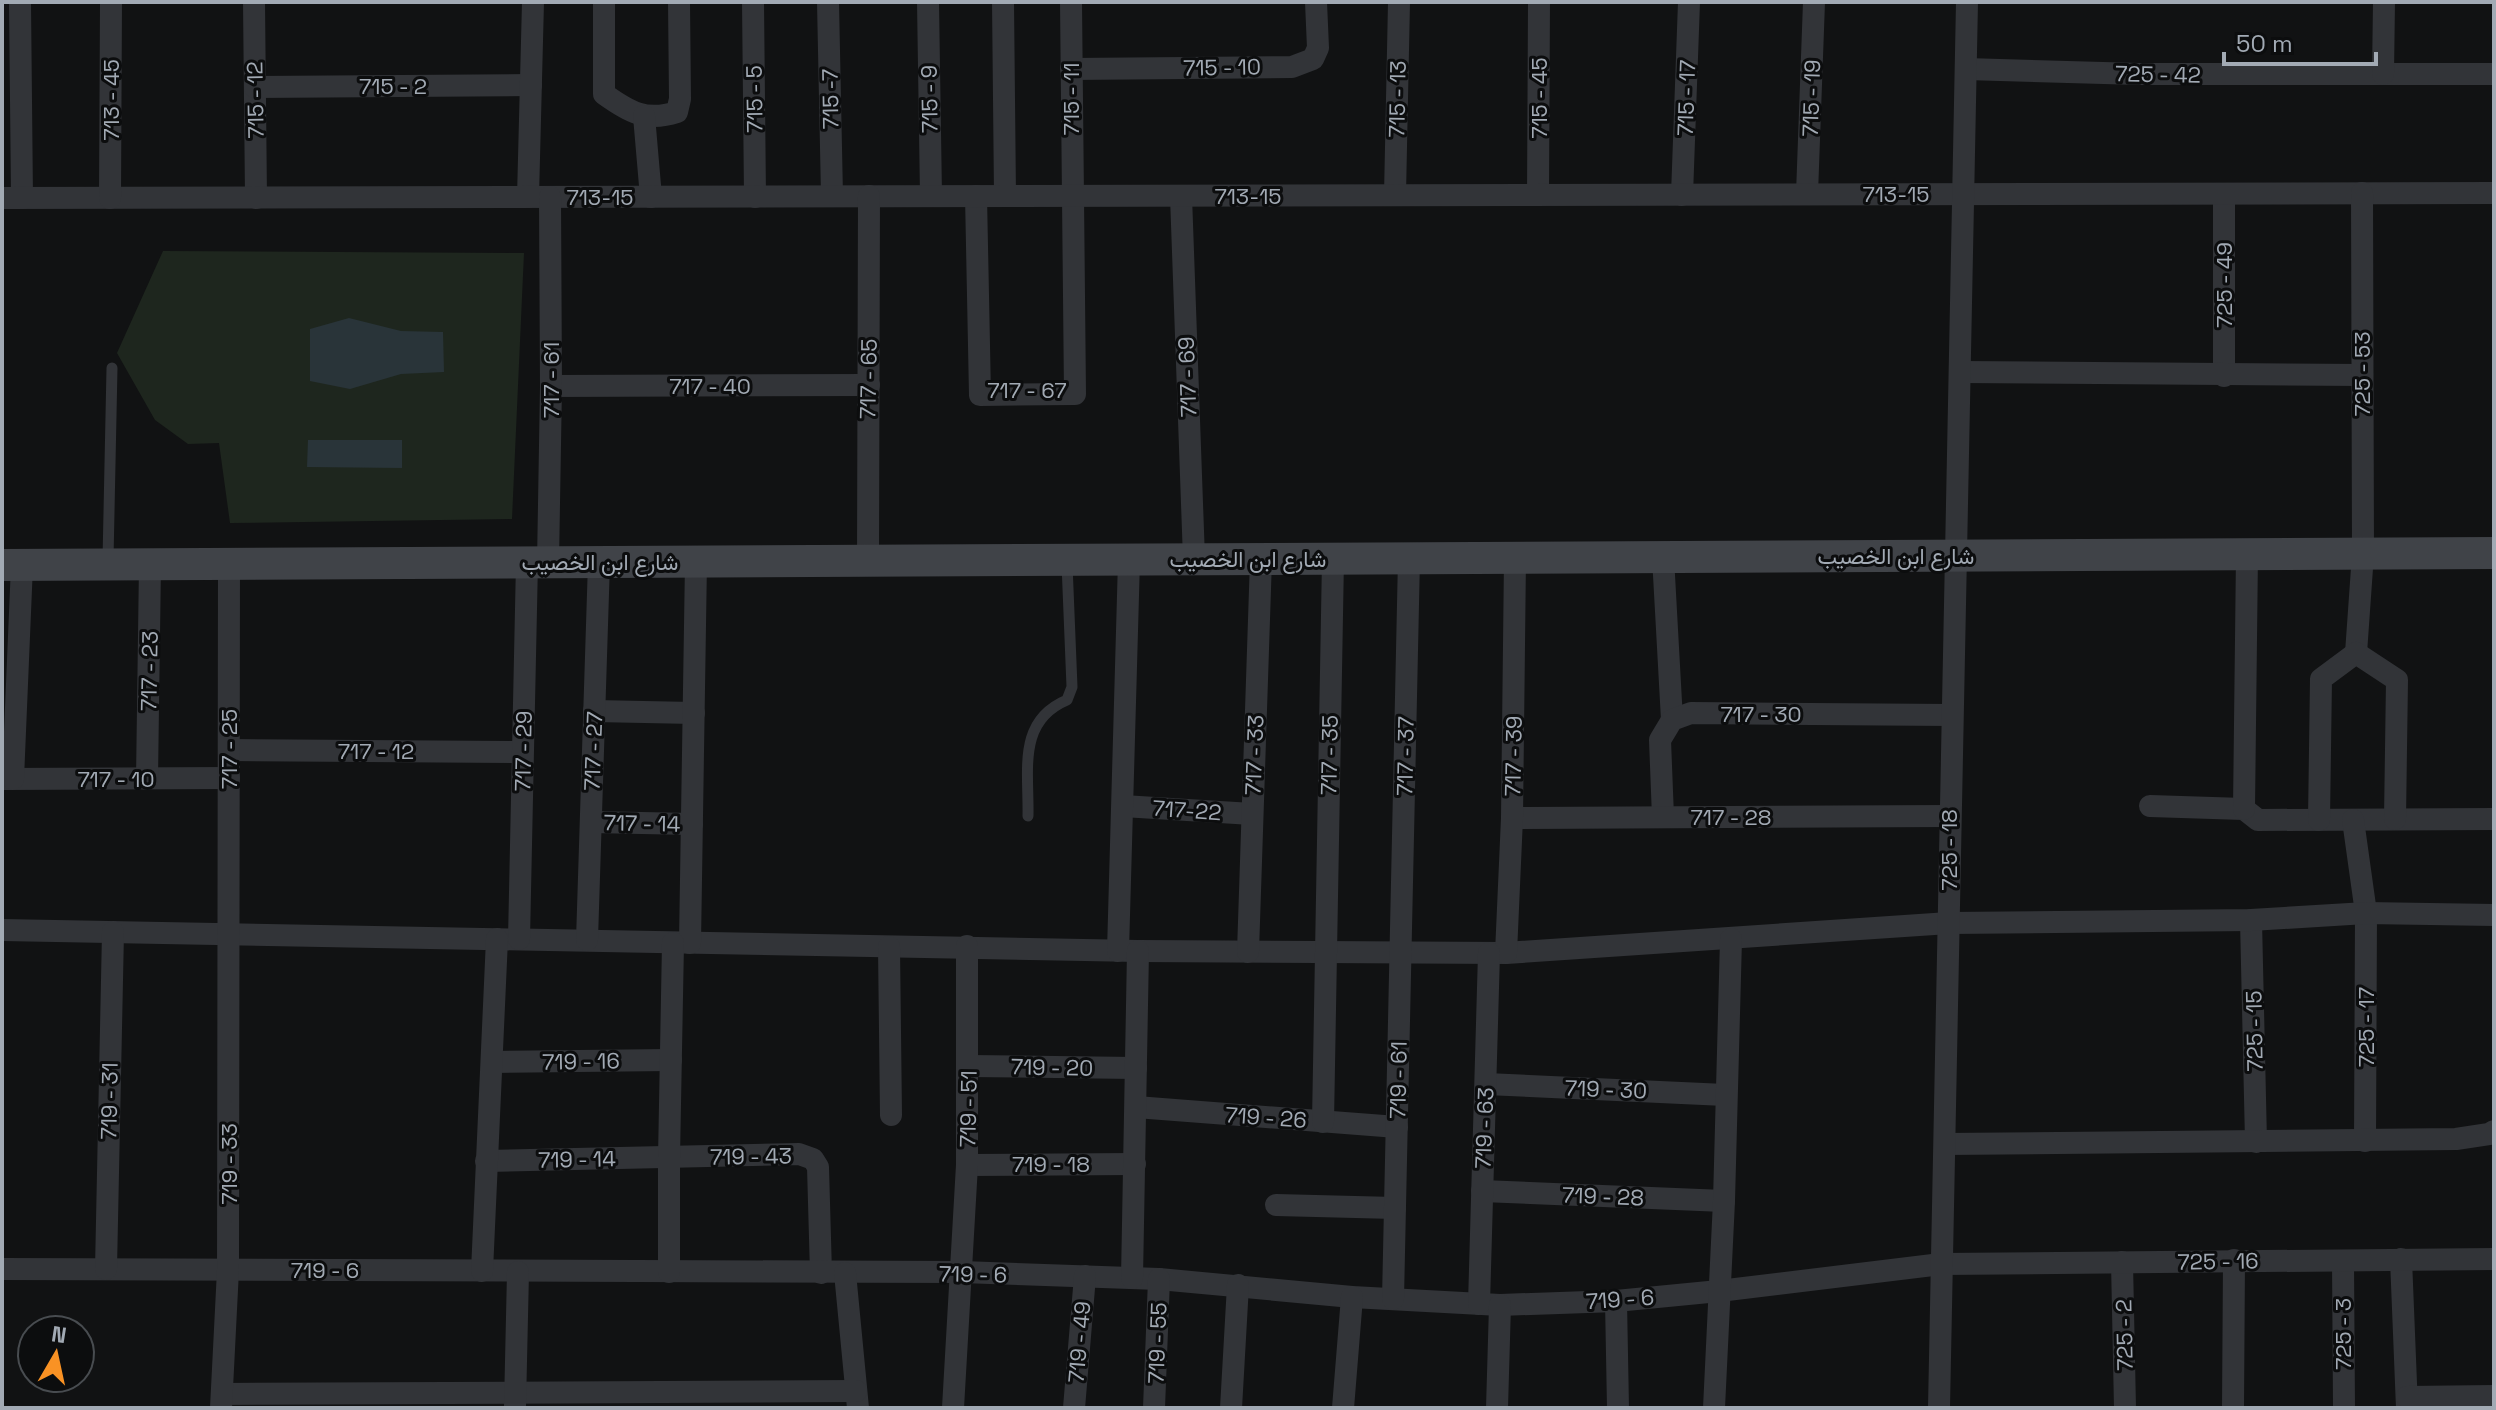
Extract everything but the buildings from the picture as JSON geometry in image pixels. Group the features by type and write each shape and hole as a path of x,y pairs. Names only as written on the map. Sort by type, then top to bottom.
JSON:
{"street":[{"path":"12,198 20,2"},
{"name":"713 - 45","path":"110,198 111,2"},
{"name":"715 - 12","path":"254,2 256,198"},
{"path":"533,2 531,85 539,197"},
{"path":"604,2 604,94 622,107 644,116 677,112 680,99 679,2"},
{"name":"715 - 5","path":"753,2 755,197"},
{"name":"715 -7","path":"828,2 832,196"},
{"name":"715 - 9","path":"928,2 931,196"},
{"path":"1003,2 1005,196"},
{"name":"715 - 11","path":"1071,2 1071,196"},
{"name":"715 - 10","path":"1071,69 1292,67 1313,59 1318,48 1316,2"},
{"name":"715 - 13","path":"1395,195 1399,2"},
{"name":"715 - 45","path":"1538,195 1539,2"},
{"name":"715 - 17","path":"1682,195 1689,2"},
{"name":"715 - 19","path":"1807,194 1814,2"},
{"name":"725 - 18","path":"1939,1408 1967,2"},
{"path":"2383,74 2384,2"},
{"name":"725 - 42","path":"1966,69 2139,74 2494,74"},
{"name":"715 - 2","path":"255,87 531,85"},
{"path":"644,116 651,197"},
{"name":"725 - 53","path":"2356,653 2363,554 2362,193"},
{"name":"713-15","path":"12,198 2494,193"},
{"name":"725 - 49","path":"2224,194 2224,376"},
{"name":"717 - 65","path":"868,561 869,196"},
{"name":"717 - 67","path":"976,196 980,395 1075,394 1071,196"},
{"name":"717 - 69","path":"1181,196 1194,559"},
{"name":"717 - 61","path":"538,562 551,386 539,197"},
{"path":"1960,372 2362,375"},
{"name":"717 - 40","path":"551,386 869,385"},
{"name":"شارع ابن الخصيب","path":"12,565 2494,553"},
{"path":"2244,809 2247,554"},
{"path":"1663,557 1672,720 1660,740 1663,817"},
{"name":"717 - 37","path":"1402,953 1409,558"},
{"name":"717 - 39","path":"1498,953 1512,818 1515,558"},
{"name":"717 - 33","path":"1248,952 1261,559"},
{"name":"717 - 35","path":"1323,1122 1333,559"},
{"path":"1129,560 1123,806 1136,1068 1132,1278"},
{"name":"717 - 29","path":"482,1271 492,1062 508,939 538,562"},
{"name":"717 - 27","path":"587,940 599,562"},
{"path":"669,1272 671,1060 692,824 696,562"},
{"name":"717 - 23","path":"147,779 150,564"},
{"name":"717 - 25","path":"229,564 229,934"},
{"path":"8,779 12,565"},
{"path":"2319,820 2321,679 2356,653 2397,680 2395,819"},
{"path":"594,711 694,713"},
{"name":"717 - 30","path":"1672,720 1691,713 1951,715"},
{"name":"717 - 12","path":"229,750 522,752"},
{"name":"717 - 10","path":"8,779 229,778"},
{"name":"717-22","path":"1123,806 1252,814"},
{"path":"2150,806 2244,809 2258,820 2494,819"},
{"name":"717 - 28","path":"1512,818 1949,816"},
{"name":"725 - 17","path":"2353,820 2366,913 2365,1141"},
{"name":"717 - 14","path":"591,822 692,824"},
{"path":"2,930 1128,951 1498,953 1949,923 2251,920 2366,913 2494,915"},
{"name":"725 - 15","path":"2251,920 2256,1142"},
{"name":"719 - 31","path":"106,1269 113,932"},
{"name":"719 - 33","path":"222,1401 228,1270 229,934"},
{"path":"1714,1408 1724,1201 1731,939"},
{"name":"719 - 51","path":"962,1272 967,1165 967,946"},
{"path":"889,947 891,1115"},
{"name":"719 - 61","path":"1393,1299 1402,953"},
{"name":"719 - 63","path":"1497,1408 1482,1191 1486,1084 1498,953"},
{"name":"719 - 16","path":"492,1062 671,1060"},
{"name":"719 - 20","path":"968,1066 1136,1068"},
{"name":"719 - 30","path":"1486,1084 1725,1095"},
{"name":"719 - 26","path":"1136,1107 1397,1127"},
{"path":"1945,1144 2456,1139 2494,1131"},
{"name":"719 - 43","path":"669,1158 799,1154 813,1159 818,1167 821,1273"},
{"name":"719 - 14","path":"486,1161 669,1158"},
{"name":"719 - 18","path":"967,1165 1135,1164"},
{"name":"719 - 28","path":"1482,1191 1724,1201"},
{"path":"1276,1205 1395,1208"},
{"path":"2401,1259 2407,1402 2494,1396"},
{"name":"725 - 16","path":"1941,1264 2494,1259"},
{"path":"2233,1408 2234,1260"},
{"name":"725 - 3","path":"2343,1261 2344,1408"},
{"name":"725 - 2","path":"2122,1262 2125,1408"},
{"name":"719 - 6","path":"2,1269 962,1272 1159,1279 1352,1297 1490,1304 1616,1301 1941,1264"},
{"path":"515,1401 518,1272"},
{"path":"953,1408 962,1272"},
{"path":"222,1401 857,1400 845,1273"},
{"name":"719 - 49","path":"1074,1408 1085,1276"},
{"name":"719 - 55","path":"1154,1408 1159,1279"},
{"path":"1231,1408 1238,1285"},
{"path":"1343,1408 1352,1297"},
{"path":"1616,1301 1618,1408"}],"lane":[{"path":"108,565 112,368"},
{"path":"1028,816 1030,741 1035,723 1051,707 1067,700 1072,687 1067,560"}],"shaded area":[{"path":"163,251 524,253 512,519 230,523 219,443 188,444 155,420 117,353"},
{"path":"349,318 401,331 443,332 444,372 401,374 350,389 310,381 310,329"},
{"path":"308,440 402,440 402,468 307,467"}]}
